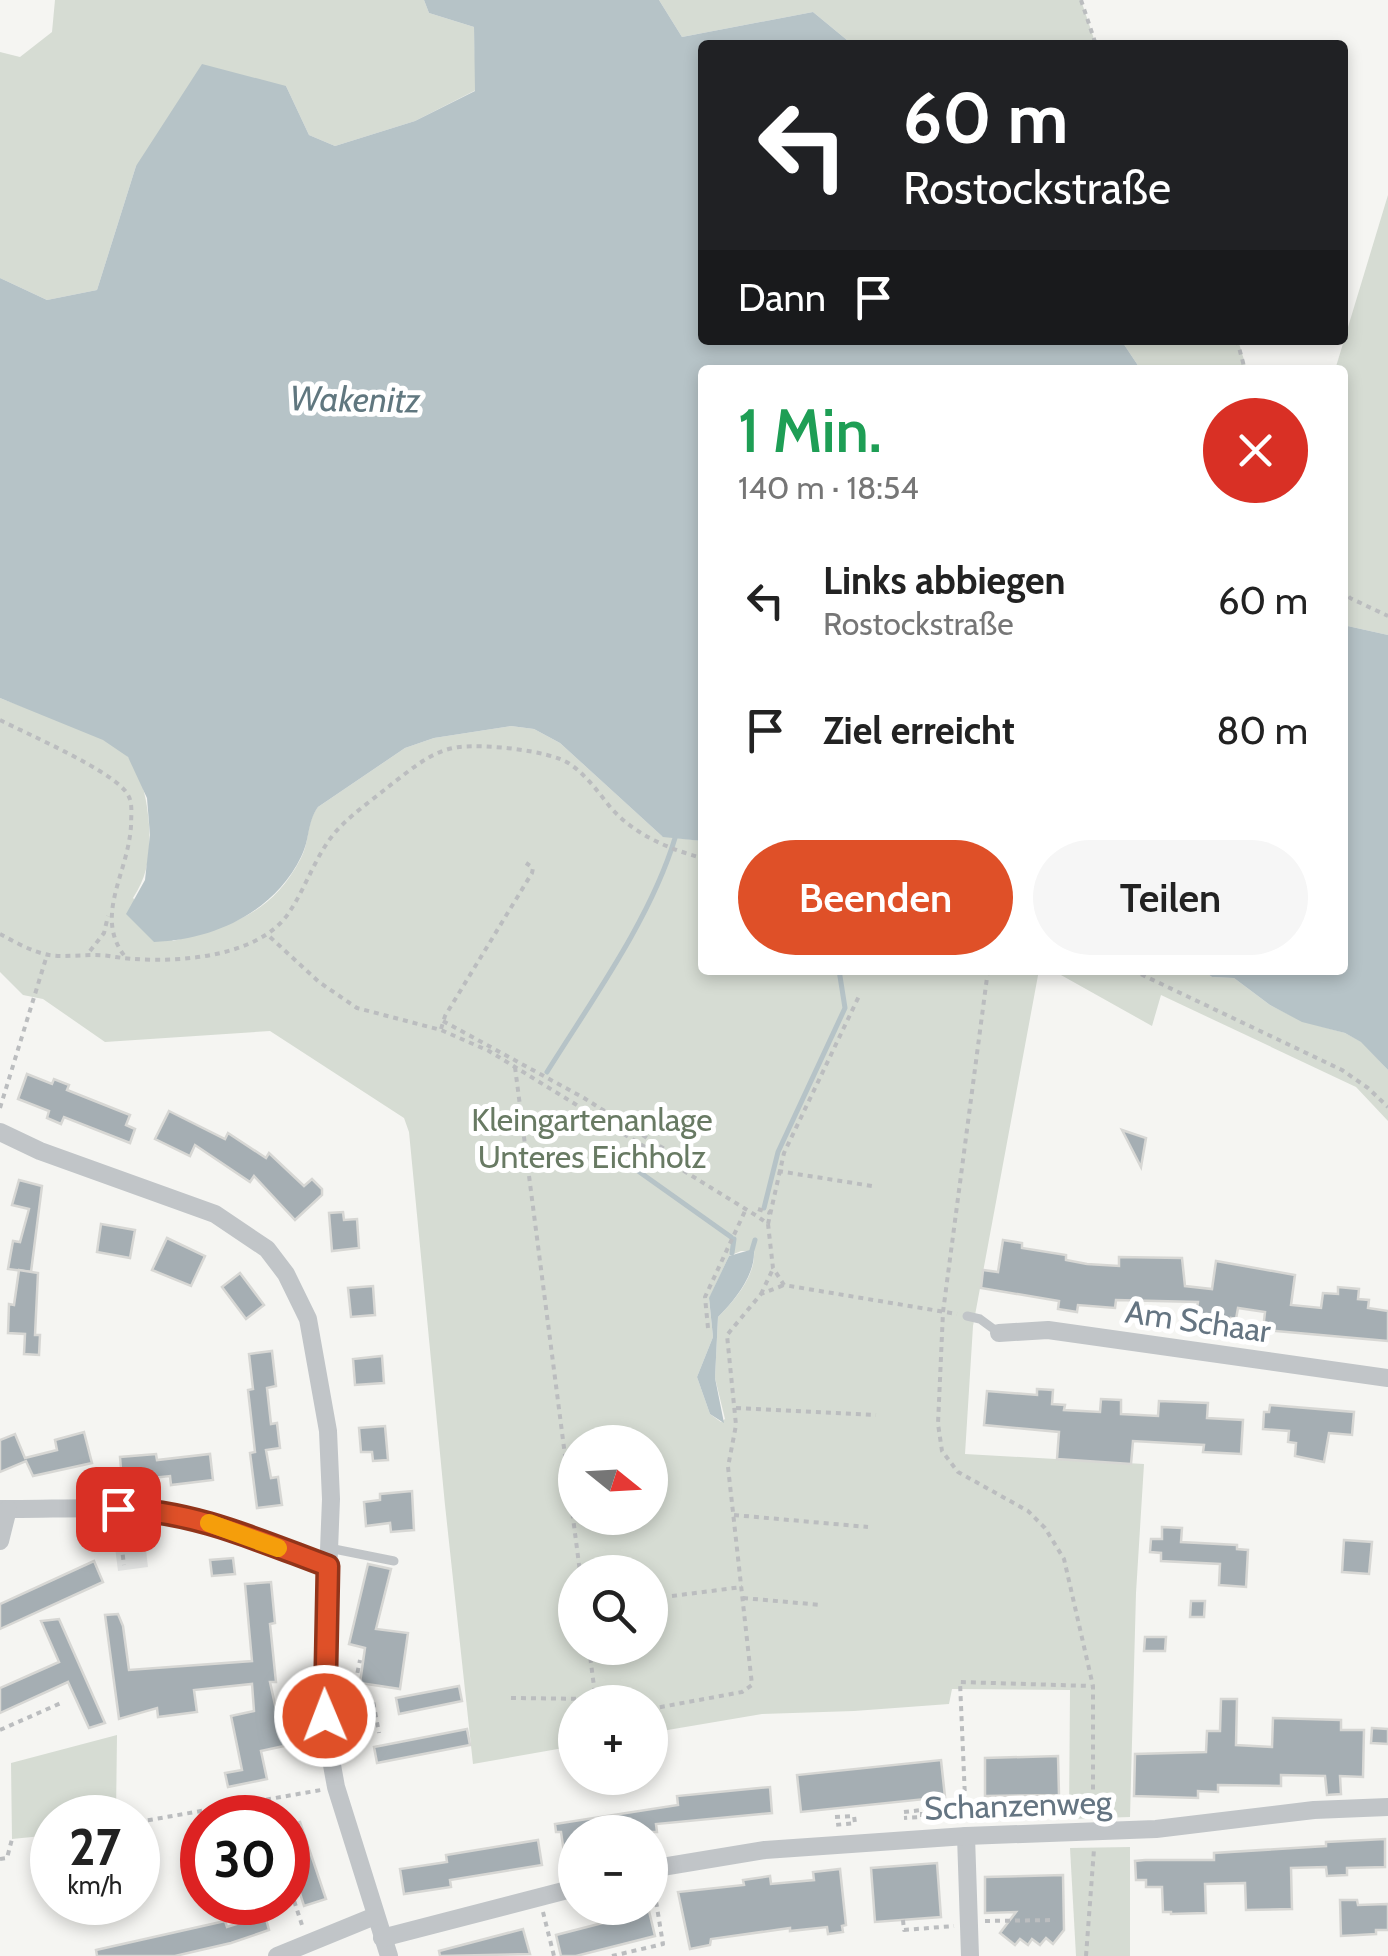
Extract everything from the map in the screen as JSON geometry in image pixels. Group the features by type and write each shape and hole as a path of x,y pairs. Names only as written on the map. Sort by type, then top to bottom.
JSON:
{"street":[{"path":"0,1132 40,1151 215,1214 267,1249 286,1274 308,1319 328,1431 324,1690 336,1787 385,1947 558,1893"},
{"name":"Am Schaar","path":"998,1333 1048,1330 1388,1378"},
{"path":"0,1541 4,1509 130,1509 214,1524 329,1557"},
{"name":"Schanzenweg","path":"668,1866 765,1850 1226,1823 1314,1810 1388,1807"},
{"path":"966,1836 970,1956"},
{"path":"277,1956 375,1916"}],"lane":[{"path":"967,1316 980,1318 998,1333"},
{"path":"329,1557 394,1560"}],"path":[{"path":"1080,0 1094,40"},
{"path":"1348,596 1388,616"},
{"path":"0,720 110,776 128,795 132,811 130,848 104,933 88,952"},
{"path":"0,934 47,954 88,952 127,959 187,958 244,947 269,936 289,914 324,848 340,827 416,765 458,747 556,757 593,783 614,811 640,832 659,844 698,857"},
{"path":"441,1030 532,873 533,868 526,863"},
{"path":"110,912 111,934 127,959"},
{"path":"269,936 319,982 358,1008 469,1040 768,1224"},
{"path":"0,1108 47,954"},
{"path":"987,975 944,1312 938,1424 942,1451 958,1472 1028,1511 1057,1546 1071,1581 1093,1686 1093,1888 1086,1956"},
{"path":"1142,975 1342,1070 1388,1107"},
{"path":"784,1286 773,1268 768,1224 778,1172 860,994"},
{"path":"443,1021 639,1132 699,1172"},
{"path":"515,1068 578,1555"},
{"path":"635,1139 639,1132"},
{"path":"778,1172 872,1186"},
{"path":"708,1328 705,1297 746,1209"},
{"path":"758,1210 770,1213"},
{"path":"668,1706 751,1688 728,1456 736,1425 728,1335 761,1294 773,1268"},
{"path":"761,1294 784,1286 944,1312"},
{"path":"735,1408 876,1415"},
{"path":"734,1515 868,1527"},
{"path":"119,1523 124,1565"},
{"path":"672,1596 742,1587"},
{"path":"743,1598 821,1606"},
{"path":"324,1690 337,1689 354,1680 360,1660"},
{"path":"354,1680 374,1700 379,1733"},
{"path":"966,1836 960,1682 1093,1686"},
{"path":"511,1698 558,1700"},
{"path":"0,1730 61,1703"},
{"path":"160,1818 336,1787"},
{"path":"1020,1796 1020,1806"},
{"path":"904,1802 904,1812"},
{"path":"834,1809 834,1818"},
{"path":"0,1858 6,1858 12,1839"},
{"path":"540,1898 554,1956"},
{"path":"904,1920 904,1930 1056,1920"},
{"path":"303,1925 309,1943"},
{"path":"612,1956 663,1944 660,1925"}],"shaded area":[{"path":"112,1523 143,1524 148,1567 118,1571"}],"green space":[{"path":"55,0 424,0 429,13 474,27 476,90 415,121 335,146 309,135 286,86 136,166 97,290 47,300 0,278 0,52 20,57 52,32"},
{"path":"659,0 1081,0 1094,40 847,40 813,12 682,37"},
{"path":"1388,195 1388,635 1348,626 1348,365 1337,365 1343,345 1348,345 1348,327"},
{"path":"1124,345 1240,345 1246,365 1138,365"},
{"name":"Kleingartenanlage Unteres Eichholz","path":"0,698 104,740 133,764 143,789 150,834 145,872 133,898 173,941 231,923 262,906 289,878 301,858 318,807 405,748 434,738 511,726 534,729 560,743 662,836 698,840 698,975 1038,975 973,1326 965,1454 1144,1464 1130,1817 1069,1819 1070,1690 952,1689 949,1704 762,1714 668,1730 668,1685 558,1685 558,1749 473,1764 409,1132 404,1118 270,1031 105,1042 43,999 23,995 0,972","holes":["754,1251 748,1279 718,1317 715,1378 725,1419 721,1422 710,1414 697,1377 713,1337 709,1299 729,1256"]},
{"path":"1061,975 1234,978 1270,1005 1302,1021 1362,1042 1388,1070 1388,1121 1356,1087 1161,995 1152,1026"},
{"path":"117,1735 116,1795 30,1795 30,1837 12,1839 11,1763"},
{"path":"1130,1847 1130,1956 1076,1956 1070,1848"}],"water":[{"name":"Wakenitz","path":"424,0 659,0 682,37 813,12 847,40 698,40 698,345 1124,345 1138,365 698,365 698,841 663,837 560,743 534,729 511,726 434,738 405,748 318,807 301,857 275,893 258,908 220,929 154,942 126,914 145,880 150,835 147,798 128,757 103,740 0,698 0,278 47,300 97,290 136,166 202,64 286,86 309,135 335,146 415,121 475,91 474,27 429,13"},
{"path":"1348,626 1388,635 1388,1070 1361,1042 1345,1033 1302,1022 1270,1005 1234,978 1209,975 1348,975"},
{"path":"754,1251 747,1279 718,1317 715,1378 724,1423 710,1414 697,1377 713,1337 709,1298 729,1256"}],"building":[{"path":"27,1074 52,1084 54,1079 69,1085 67,1090 130,1115 126,1125 135,1129 130,1143 64,1117 61,1124 47,1118 49,1111 18,1099"},
{"path":"169,1111 225,1139 228,1133 266,1158 269,1153 304,1186 312,1179 322,1189 322,1195 295,1220 254,1176 250,1182 195,1145 190,1156 155,1139"},
{"path":"1122,1130 1146,1138 1141,1167"},
{"path":"19,1180 42,1186 31,1272 8,1269 13,1241 20,1242 29,1209 12,1205"},
{"path":"343,1212 344,1220 357,1219 359,1248 332,1251 329,1213"},
{"path":"101,1224 135,1230 130,1258 97,1252"},
{"path":"167,1238 205,1256 191,1286 152,1270"},
{"path":"1003,1240 1087,1264 1119,1266 1119,1257 1182,1258 1185,1286 1212,1289 1216,1261 1295,1275 1291,1305 1321,1308 1323,1293 1338,1294 1338,1287 1359,1289 1358,1299 1369,1300 1368,1308 1388,1311 1388,1341 1263,1330 1265,1312 1238,1308 1230,1325 1209,1322 1195,1319 1198,1302 1116,1300 1115,1308 1078,1305 1077,1312 1058,1309 1059,1301 981,1288 983,1270 998,1272"},
{"path":"19,1270 38,1273 35,1335 40,1335 39,1355 24,1354 25,1334 8,1333 9,1304 14,1305"},
{"path":"240,1273 264,1305 246,1319 222,1287"},
{"path":"373,1286 375,1315 351,1317 348,1288"},
{"path":"272,1351 276,1386 267,1388 271,1424 277,1423 280,1448 266,1450 271,1478 278,1477 282,1505 257,1508 250,1453 255,1452 248,1390 253,1389 249,1354"},
{"path":"382,1356 384,1383 355,1385 353,1359"},
{"path":"1037,1389 1053,1390 1052,1404 1065,1405 1064,1410 1100,1412 1101,1399 1121,1400 1121,1414 1158,1416 1159,1401 1208,1403 1207,1418 1243,1420 1241,1454 1203,1452 1204,1445 1133,1441 1131,1464 1057,1459 1059,1432 984,1425 987,1391 1037,1395"},
{"path":"1270,1405 1354,1412 1352,1435 1329,1433 1324,1462 1295,1456 1296,1443 1288,1442 1289,1431 1263,1429 1264,1412 1269,1412"},
{"path":"385,1426 388,1460 373,1461 372,1452 361,1452 359,1428"},
{"path":"84,1432 92,1463 33,1476 26,1461 0,1472 0,1440 15,1434 25,1458 57,1450 55,1440"},
{"path":"156,1454 157,1460 210,1454 213,1480 171,1485 170,1476 122,1481 120,1457"},
{"path":"412,1491 414,1530 391,1532 390,1523 366,1526 364,1502 380,1500 380,1494"},
{"path":"1162,1527 1182,1528 1181,1542 1237,1545 1237,1549 1248,1550 1246,1587 1219,1585 1220,1564 1161,1561 1161,1553 1150,1552 1151,1539 1162,1539"},
{"path":"1344,1540 1372,1542 1369,1574 1342,1572"},
{"path":"233,1558 235,1574 212,1576 210,1560"},
{"path":"94,1561 103,1582 0,1629 0,1604"},
{"path":"368,1564 391,1569 376,1629 408,1633 400,1689 360,1683 365,1648 349,1644"},
{"path":"271,1582 275,1623 270,1624 276,1682 270,1682 284,1746 261,1751 267,1779 228,1787 225,1773 242,1770 231,1716 254,1711 252,1684 194,1690 197,1712 158,1717 157,1708 119,1719 105,1615 118,1614 129,1670 252,1661 245,1584"},
{"path":"1191,1601 1205,1601 1204,1617 1190,1617"},
{"path":"59,1619 105,1723 89,1728 68,1682 0,1713 0,1688 59,1662 41,1621"},
{"path":"1145,1637 1166,1637 1165,1651 1144,1651"},
{"path":"459,1686 462,1701 399,1714 396,1698"},
{"path":"1221,1699 1237,1699 1236,1745 1272,1747 1273,1718 1341,1720 1341,1730 1364,1730 1363,1777 1340,1776 1341,1794 1327,1795 1325,1776 1281,1775 1281,1786 1218,1785 1218,1792 1198,1791 1198,1798 1134,1796 1135,1754 1206,1752 1207,1731 1220,1731"},
{"path":"1372,1728 1388,1729 1388,1744 1371,1743"},
{"path":"467,1729 470,1745 377,1763 374,1747"},
{"path":"1058,1756 1059,1795 985,1796 985,1758"},
{"path":"941,1760 945,1797 801,1812 797,1775"},
{"path":"770,1787 772,1813 668,1823 668,1815 613,1815 678,1805 677,1796"},
{"path":"1385,1839 1385,1867 1347,1868 1347,1875 1327,1876 1326,1867 1291,1868 1292,1909 1246,1910 1245,1883 1205,1884 1206,1913 1171,1914 1163,1912 1162,1887 1146,1887 1146,1880 1136,1880 1135,1861 1214,1860 1214,1853"},
{"path":"538,1840 542,1865 450,1880 451,1887 404,1894 400,1869 447,1862 446,1855"},
{"path":"310,1852 326,1899 310,1904"},
{"path":"937,1863 941,1917 875,1922 871,1868"},
{"path":"840,1869 846,1925 842,1926 843,1932 828,1934 827,1927 790,1928 711,1939 710,1945 690,1949 678,1892 744,1885 743,1880 770,1876 771,1884 814,1880 813,1872"},
{"path":"1063,1875 1064,1930 1053,1944 1046,1938 1040,1945 1032,1939 1028,1945 1020,1939 1015,1945 1000,1933 1016,1912 985,1913 985,1877"},
{"path":"1340,1900 1357,1900 1358,1905 1388,1904 1388,1930 1341,1936"},
{"path":"207,1925 268,1925 269,1930 175,1956 97,1956 96,1950"},
{"path":"595,1925 652,1925 655,1936 576,1956 561,1956 556,1935"},
{"path":"523,1929 530,1954 440,1956 439,1951"}],"waterway":[{"path":"547,1072 636,928 675,838"},
{"path":"764,1208 778,1152 845,1008 840,975"},
{"path":"624,1161 731,1237"},
{"path":"732,1253 734,1239"},
{"path":"752,1250 755,1240"}],"slow traffic":[{"path":"209,1523 278,1548"}],"route":[{"path":"118,1509 172,1514 214,1524 328,1566 325,1716"}]}
